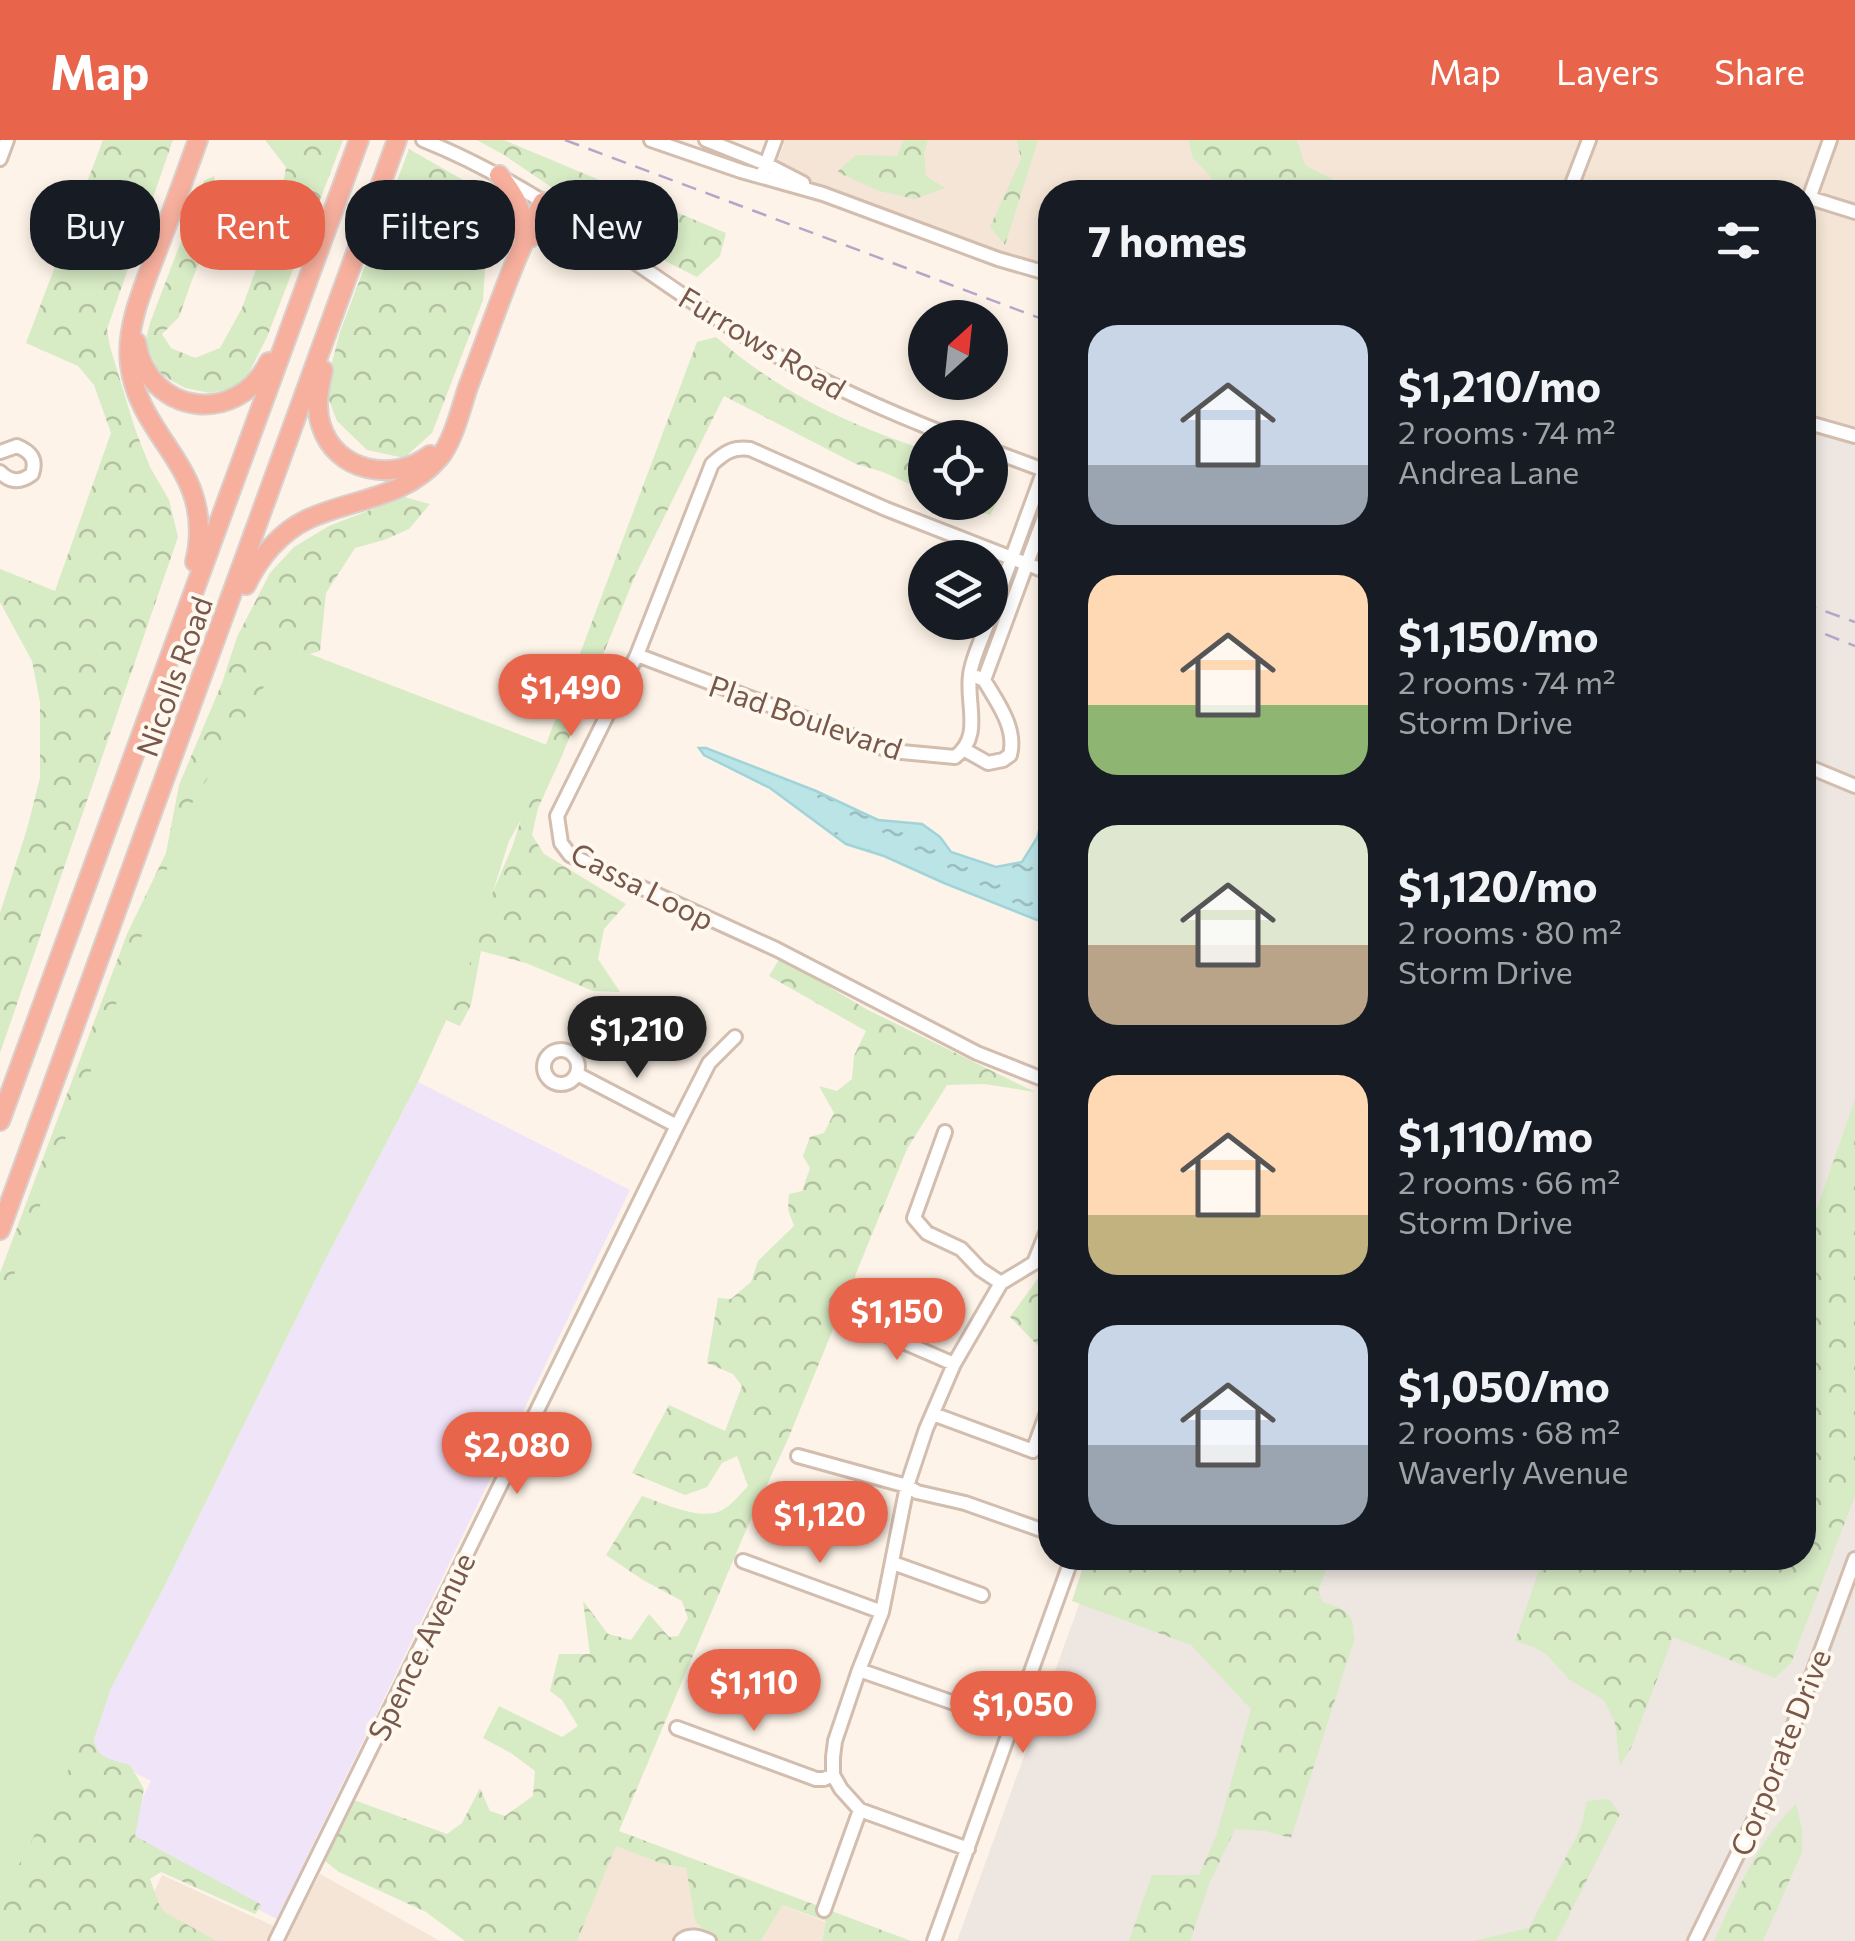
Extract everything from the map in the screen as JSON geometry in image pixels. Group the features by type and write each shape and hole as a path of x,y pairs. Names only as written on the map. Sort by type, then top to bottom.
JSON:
{"highway":[{"path":"164,673 182,599 196,561 199,523 191,486 137,392 130,367 129,339 198,140"},
{"name":"Nicolls Road","path":"0,1230 398,140"},
{"name":"Nicolls Road","path":"0,1121 358,143"},
{"path":"499,176 519,204 522,245"},
{"path":"204,671 231,622 246,583 269,550 292,529 306,520 383,496 416,479 444,452 535,217"},
{"path":"522,245 535,233"},
{"path":"134,320 138,356 156,385 180,400 216,404 241,395 260,378 302,294"},
{"path":"336,309 318,400 320,425 333,447 361,467 392,472 421,462 453,428"}],"street":[{"path":"0,160 7,140"},
{"name":"Furrows Road","path":"422,140 467,158 535,198"},
{"path":"651,140 764,170"},
{"path":"706,140 764,170 824,194 1038,271"},
{"path":"764,170 775,140"},
{"path":"1816,181 1830,140"},
{"path":"1573,180 1585,141"},
{"path":"1816,200 1855,212"},
{"name":"Furrows Road","path":"645,270 798,368 910,420"},
{"path":"1816,426 1855,436"},
{"path":"0,452 18,446 28,450 34,467 26,478 17,481 8,480 0,472"},
{"name":"Cassa Loop","path":"1038,569 886,509 750,449 736,448 724,453 712,464 637,655 557,816 561,843 570,855 776,949 977,1053 1038,1077"},
{"path":"1008,457 1038,468"},
{"path":"1008,566 1038,493"},
{"path":"970,675 984,680 1038,534"},
{"path":"966,750 972,730 970,675 982,640"},
{"name":"Plad Boulevard","path":"637,655 892,751 956,757 966,750 988,763 1003,760 1010,755 1012,746 1007,719 984,680"},
{"path":"1816,770 1855,786"},
{"name":"Spence Avenue","path":"276,1941 677,1126 709,1063 735,1037"},
{"path":"577,1074 677,1126"},
{"path":"945,1132 914,1218 927,1233 961,1249 1001,1283"},
{"path":"968,1849 860,1810 840,1788 833,1774 832,1757 882,1612 908,1486 926,1429 954,1364 1001,1283 1034,1263 1038,1253"},
{"path":"857,1322 954,1364"},
{"path":"933,1414 1033,1451 1038,1437"},
{"path":"798,1456 966,1503 1038,1529"},
{"name":"Corporate Drive","path":"1695,1941 1772,1784 1855,1559"},
{"path":"743,1561 882,1612"},
{"path":"893,1563 982,1595"},
{"path":"934,1941 1068,1570"},
{"path":"860,1670 983,1714"},
{"path":"677,1728 816,1779 833,1774"},
{"path":"824,1910 860,1810"},
{"path":"681,1941 692,1936 710,1941"}],"shaded area":[{"path":"773,140 1855,140 1855,437 1816,427 1816,180 1038,180 1038,279 769,184 784,144"},
{"path":"1816,429 1855,439 1855,1941 957,1941 1092,1570 1816,1570"},
{"path":"418,1082 630,1190 277,1919 122,1840 151,1781 81,1745"},
{"path":"615,1845 663,1864 686,1868 695,1921 713,1941 577,1941"},
{"path":"320,1874 440,1941 131,1941 162,1875 289,1933"},
{"path":"781,1905 826,1922 822,1941 761,1941"}],"green space":[{"path":"103,140 173,140 159,180 88,180"},
{"path":"265,140 343,140 325,187 325,180 284,180 286,167"},
{"path":"477,140 504,140 599,180 541,180"},
{"path":"904,140 928,140 924,152 926,176 945,188 915,199 879,191 837,172 856,155 897,156"},
{"path":"1017,140 1038,140 1005,245 990,227 1021,159"},
{"path":"1188,140 1297,140 1305,165 1334,180 1212,180 1193,158"},
{"path":"409,149 463,180 397,180"},
{"path":"678,213 726,233 720,256 697,277 678,268"},
{"path":"180,244 180,270 196,270 179,317 162,334 171,348 195,358 220,348 242,308 256,270 293,270 248,375 231,389 210,393 185,388 160,374 145,343"},
{"path":"54,270 128,270 107,329 110,347 135,429 169,500 178,537 0,1053 0,913 40,778 40,702 32,661 0,602 0,569 55,591 111,433 94,385 78,366 26,343"},
{"path":"363,270 485,270 483,300 432,433 404,458 367,450 337,421 325,389 340,332"},
{"path":"716,337 764,374 814,404 908,444 908,483 856,464 724,396 635,576 538,808 532,835 544,854 626,904 604,929 598,959 620,992 593,991 526,963 481,951 471,1005 460,1026 439,1017 513,845 536,771 697,342"},
{"path":"404,497 430,504 409,529 355,548 326,593 320,651 283,662 0,1402 0,1273 127,934 166,853 179,785 237,637 270,573 294,547 329,526"},
{"path":"289,646 560,750 509,841 465,979 418,1082 321,1268 165,1585 0,1901 0,1312 191,805"},
{"path":"780,958 868,1010 1035,1092 984,1084 947,1085 907,1149 788,1439 619,1831 911,1941 822,1941 826,1921 782,1905 761,1941 713,1941 695,1921 686,1868 663,1864 616,1846 577,1941 465,1941 426,1912 339,1872 325,1861 354,1800 447,1834 462,1823 480,1788 490,1811 505,1816 533,1796 535,1771 483,1738 499,1706 562,1737 578,1726 562,1700 550,1691 559,1654 590,1654 583,1601 608,1634 631,1640 649,1614 669,1637 678,1636 688,1618 682,1601 606,1555 642,1496 706,1514 727,1507 748,1486 737,1456 722,1463 707,1487 685,1495 632,1473 669,1405 725,1431 742,1386 733,1374 707,1363 718,1298 731,1299 751,1282 758,1261 794,1226 788,1209 789,1194 802,1191 810,1168 803,1156 810,1137 824,1133 834,1113 819,1086 837,1091 852,1079 854,1056 866,1031 769,976"},
{"path":"1855,1099 1855,1496 1791,1663 1775,1678 1673,1637 1631,1748 1620,1766 1615,1723 1604,1700 1570,1680 1546,1654 1515,1641 1539,1570 1816,1570 1819,1203"},
{"path":"1038,1278 1038,1346 1010,1317"},
{"path":"1082,1570 1326,1570 1318,1592 1323,1602 1343,1610 1353,1623 1354,1640 1291,1838 1235,1829 1209,1884 1190,1941 1129,1941 1152,1875 1199,1875 1217,1834 1251,1709 1191,1645 1072,1601"},
{"path":"117,1670 94,1739 102,1755 130,1765 144,1789 135,1836 262,1905 255,1914 161,1872 150,1879 164,1912 217,1941 0,1941 0,1718"},
{"path":"1609,1799 1620,1814 1556,1941 1474,1941 1529,1928 1581,1828 1587,1801"},
{"path":"1796,1804 1802,1852 1763,1941 1714,1941 1758,1852"}],"water":[{"path":"699,748 816,791 878,820 922,824 940,837 951,852 996,867 1022,862 1038,834 1038,920 846,844 770,788 704,755"}],"railway":[{"path":"565,140 1038,317"},
{"path":"1816,608 1855,622"},
{"path":"1816,631 1855,646"}]}
